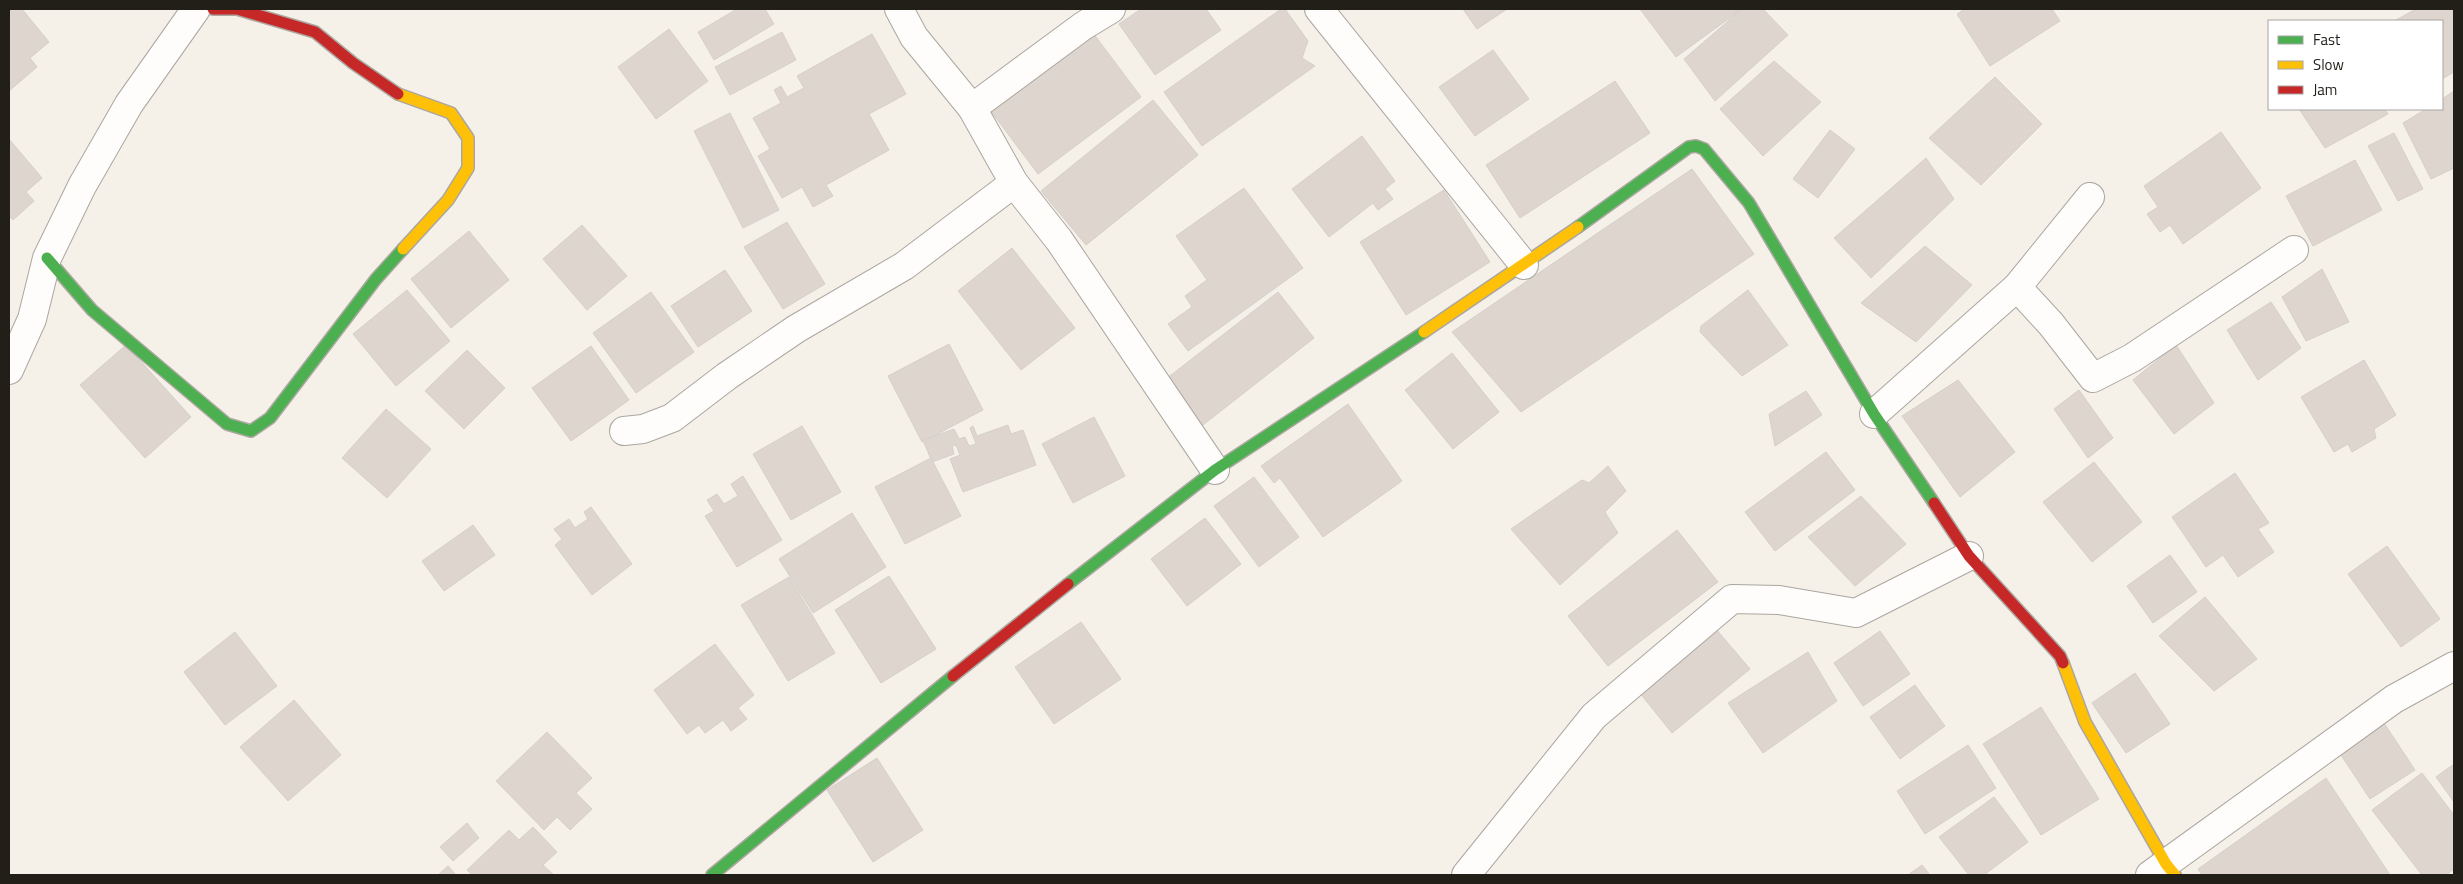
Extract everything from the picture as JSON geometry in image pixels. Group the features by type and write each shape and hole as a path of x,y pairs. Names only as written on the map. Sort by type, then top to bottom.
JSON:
{"street":[{"path":"9,370 32,319 46,258 82,186 129,104 196,9"},
{"path":"46,258 92,310 227,424 251,431 270,418 376,279 448,200 468,168 468,138 451,113 401,96 353,63 315,32 237,10 213,9"},
{"path":"899,9 914,37 972,108 1014,183 1058,240 1215,470"},
{"path":"972,108 1084,26 1111,9"},
{"path":"1319,9 1524,265"},
{"path":"712,875 1010,629 1215,470 1524,265 1689,147 1696,146 1704,149 1749,203 1874,414 1969,556 2060,656 2085,722 2164,871 2394,699 2454,666"},
{"path":"624,431 643,429 672,418 727,376 796,329 904,266 1014,183"},
{"path":"1874,414 2017,287 2090,197"},
{"path":"2017,287 2051,324 2093,378 2132,358 2294,250"},
{"path":"1466,875 1594,716 1732,599 1779,600 1856,613 1969,556"}],"building":[{"path":"9,9 22,9 49,42 30,58 37,67 9,91"},
{"path":"737,9 765,9 774,24 714,60 698,32"},
{"path":"1141,9 1206,9 1221,30 1155,75 1119,24"},
{"path":"1281,9 1285,9 1308,41 1302,58 1315,66 1202,146 1164,92"},
{"path":"1463,9 1507,9 1477,29"},
{"path":"1640,9 1742,9 1676,57"},
{"path":"1742,9 1763,9 1788,35 1715,101 1684,59"},
{"path":"1965,9 2052,9 2060,21 1990,66 1957,14"},
{"path":"2416,9 2454,9 2454,72 2443,78 2443,20 2396,20"},
{"path":"669,29 708,81 656,119 618,67"},
{"path":"782,32 796,60 730,95 715,67"},
{"path":"1093,33 1141,97 1038,174 990,110"},
{"path":"872,34 906,94 869,114 889,150 826,185 833,196 813,207 802,187 782,198 758,156 770,149 753,118 781,103 774,90 781,86 787,97 804,88 797,76"},
{"path":"1493,50 1529,99 1475,136 1439,87"},
{"path":"1774,61 1821,102 1763,156 1720,109"},
{"path":"1995,77 2042,124 1981,185 1929,138"},
{"path":"1615,81 1650,133 1520,218 1486,165"},
{"path":"2454,91 2454,168 2431,179 2403,123 2424,110 2443,110 2443,98"},
{"path":"1153,100 1198,155 1086,245 1041,191"},
{"path":"2300,110 2386,110 2388,114 2325,148"},
{"path":"730,113 779,210 743,228 694,131"},
{"path":"1830,130 1855,149 1818,198 1793,179"},
{"path":"2221,132 2261,188 2183,244 2170,225 2160,232 2147,214 2158,207 2144,186"},
{"path":"2394,133 2423,189 2398,201 2368,146"},
{"path":"1362,136 1395,181 1385,189 1393,199 1378,210 1373,203 1329,237 1292,189"},
{"path":"9,139 42,178 26,192 34,201 13,220 9,216"},
{"path":"1926,158 1954,199 1871,278 1834,238"},
{"path":"2355,160 2382,210 2313,246 2286,196"},
{"path":"1692,169 1754,254 1521,412 1452,332"},
{"path":"1244,188 1303,268 1188,351 1168,324 1192,307 1185,296 1207,280 1176,236"},
{"path":"1444,190 1490,262 1406,315 1360,242"},
{"path":"787,222 825,284 783,309 744,247"},
{"path":"582,225 627,276 587,310 543,259"},
{"path":"469,231 509,280 451,328 411,279"},
{"path":"1925,246 1972,285 1916,342 1861,303"},
{"path":"1012,248 1075,328 1021,370 958,291"},
{"path":"2322,269 2349,322 2306,341 2282,297"},
{"path":"725,270 752,311 698,347 671,306"},
{"path":"407,290 450,341 396,386 353,334"},
{"path":"1748,290 1788,345 1742,376 1700,332 1701,326"},
{"path":"651,292 694,352 636,393 593,333"},
{"path":"1278,292 1314,338 1203,425 1166,379"},
{"path":"2271,302 2301,348 2258,380 2227,330"},
{"path":"949,344 983,410 922,442 888,376"},
{"path":"126,345 191,417 145,458 80,385"},
{"path":"2176,345 2214,403 2174,434 2133,380"},
{"path":"591,346 629,400 571,441 532,388"},
{"path":"467,350 505,388 464,429 425,391"},
{"path":"1452,353 1499,412 1453,449 1405,390"},
{"path":"2364,360 2396,415 2374,429 2376,438 2352,452 2348,444 2334,452 2301,397"},
{"path":"1958,380 2015,452 1960,497 1902,416"},
{"path":"2079,390 2113,438 2088,458 2054,409"},
{"path":"1806,391 1822,415 1775,446 1769,414"},
{"path":"1348,404 1402,481 1323,537 1280,478 1274,483 1261,466"},
{"path":"386,409 431,449 387,498 342,458"},
{"path":"1094,417 1125,476 1073,503 1042,444"},
{"path":"1008,425 1011,434 1023,430 1036,465 963,492 950,459 960,455 956,445 952,446 954,454 932,462 923,440 954,429 959,439 965,437 969,446 976,444 970,428 973,426 977,436"},
{"path":"802,426 841,492 791,520 753,454"},
{"path":"1826,452 1855,490 1775,551 1745,512"},
{"path":"931,458 961,516 905,544 875,487"},
{"path":"2094,462 2142,522 2092,562 2043,502"},
{"path":"1608,466 1626,491 1605,512 1618,533 1560,585 1511,529 1582,480 1589,483"},
{"path":"2235,473 2269,523 2258,529 2274,552 2238,577 2223,555 2206,567 2172,517"},
{"path":"743,476 782,540 737,567 705,516 714,511 707,500 717,494 724,504 738,496 731,484"},
{"path":"1254,477 1299,537 1259,567 1214,506"},
{"path":"1861,496 1906,544 1855,586 1808,537"},
{"path":"591,507 632,564 592,595 555,545 562,539 554,529 569,519 575,528 588,519 584,512"},
{"path":"852,513 886,567 813,613 779,559"},
{"path":"1205,518 1241,564 1187,606 1151,559"},
{"path":"473,525 495,555 444,591 422,561"},
{"path":"1677,530 1718,582 1608,666 1568,616"},
{"path":"2387,546 2440,619 2401,647 2348,574"},
{"path":"2170,555 2197,592 2153,623 2127,586"},
{"path":"889,576 936,649 881,683 835,610"},
{"path":"789,577 835,653 788,681 741,605"},
{"path":"2205,597 2257,659 2214,691 2159,636"},
{"path":"1081,622 1121,679 1054,724 1015,667"},
{"path":"1716,629 1750,669 1672,733 1639,692"},
{"path":"1880,631 1910,674 1863,706 1834,663"},
{"path":"235,632 277,686 225,725 184,672"},
{"path":"715,644 754,695 738,708 747,719 731,731 723,720 705,733 699,725 687,734 654,690"},
{"path":"1808,652 1837,701 1763,753 1728,703"},
{"path":"2135,673 2170,724 2126,753 2092,703"},
{"path":"1915,685 1945,726 1900,759 1870,717"},
{"path":"294,700 341,755 288,801 240,747"},
{"path":"2041,707 2099,799 2041,835 1983,744"},
{"path":"2384,723 2415,770 2370,799 2339,752"},
{"path":"547,732 592,778 576,793 592,809 570,830 557,817 544,830 496,781"},
{"path":"1968,745 1996,788 1925,834 1897,791"},
{"path":"877,758 923,830 873,862 827,790"},
{"path":"2454,764 2454,802 2436,777"},
{"path":"2422,773 2454,815 2454,869 2446,875 2422,875 2372,810"},
{"path":"2326,778 2390,875 2202,875 2198,869"},
{"path":"1994,797 2028,842 1984,875 1969,875 1939,837"},
{"path":"467,823 479,838 453,861 440,847"},
{"path":"533,827 557,852 543,865 554,875 472,875 467,870 509,830 519,840"},
{"path":"1922,865 1930,875 1908,875"},
{"path":"448,866 456,875 438,875"}],"traffic: fast":[{"path":"1578,227 1689,147 1696,146 1704,149 1749,203 1874,414 1934,503"},
{"path":"47,258 92,310 227,424 251,431 270,418 376,279 403,249"},
{"path":"1068,584 1215,470 1424,332"},
{"path":"712,875 953,676"}],"traffic: slow":[{"path":"398,94 451,113 468,138 468,168 448,200 403,249"},
{"path":"1424,332 1578,227"},
{"path":"2063,663 2085,722 2166,864 2175,875"}],"traffic: jam":[{"path":"213,9 237,9 315,32 353,63 398,94"},
{"path":"1934,503 1969,556 2060,656 2063,663"},
{"path":"953,676 1068,584"}]}
